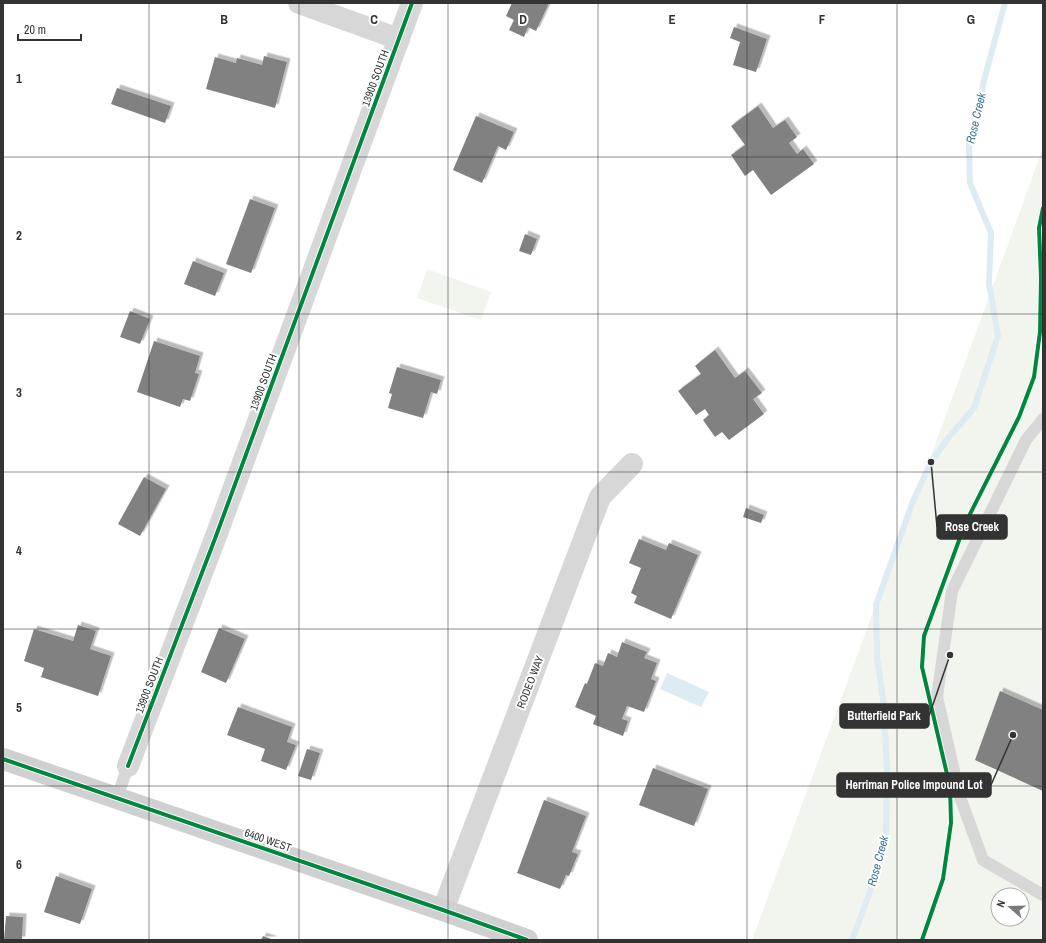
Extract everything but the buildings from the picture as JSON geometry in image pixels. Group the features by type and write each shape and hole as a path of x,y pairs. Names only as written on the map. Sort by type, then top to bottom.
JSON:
{"street":[{"path":"299,3 399,39"},
{"name":"13900 SOUTH","path":"128,766 219,528 412,3"},
{"name":"RODEO WAY","path":"443,910 600,497 632,464"},
{"name":"6400 WEST","path":"3,759 527,940"}],"lane":[{"path":"1043,419 1026,440 952,591 937,697 960,797 983,860 1043,895"},
{"path":"117,798 128,766"}],"shaded area":[{"path":"1043,148 1043,940 752,940 946,415"},
{"path":"427,269 491,292 481,320 417,298"},
{"path":"667,673 709,692 701,707 660,689"}],"waterway":[{"name":"Rose Creek","path":"852,940 870,892 886,833 887,771 884,707 877,657 876,605 913,501 931,462 949,437 974,408 998,336 989,284 991,233 970,183 969,143 1005,3"}],"cycle path":[{"path":"128,766 216,536 412,3"},
{"path":"922,940 943,879 951,823 950,787 922,667 924,636 965,524 1019,417 1034,377 1040,332 1041,278 1039,228 1043,208"},
{"path":"3,759 527,940"}],"place":[{"name":"Rose Creek","path":"931,462"},
{"name":"Butterfield Park","path":"950,655"},
{"name":"Herriman Police Impound Lot","path":"1013,735"}]}
